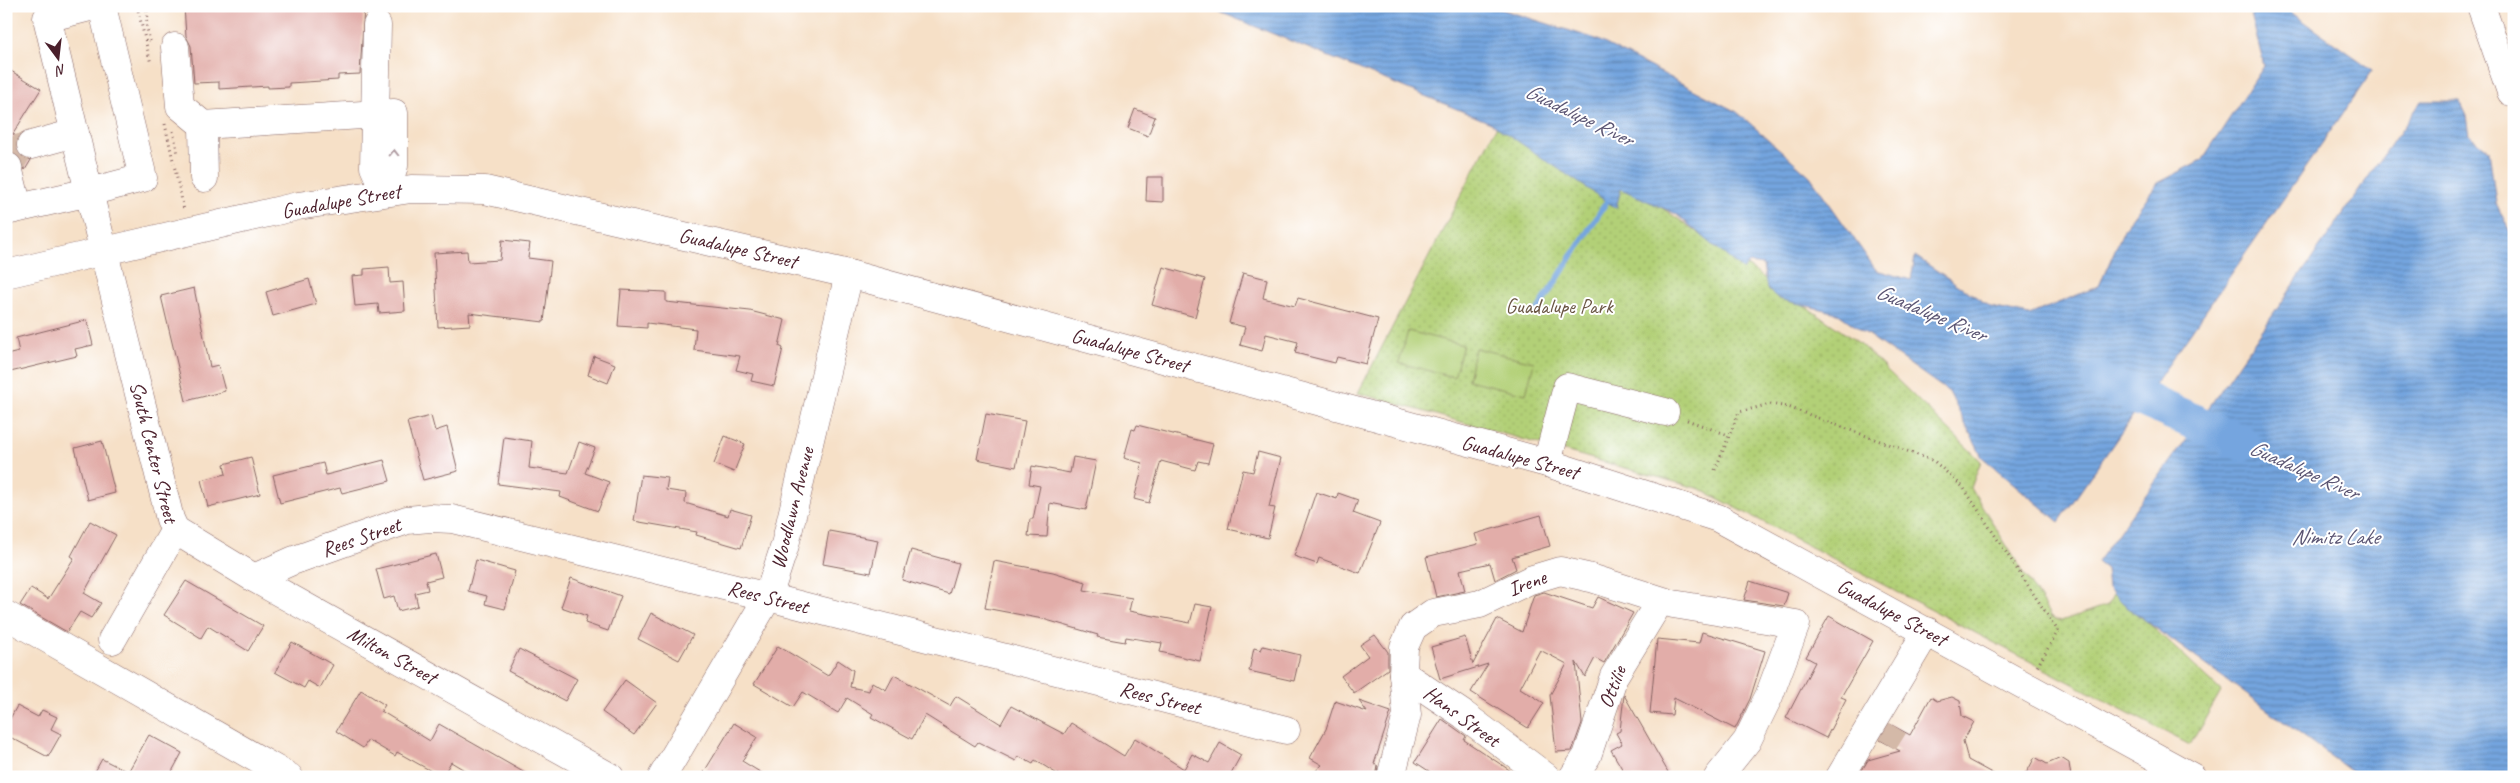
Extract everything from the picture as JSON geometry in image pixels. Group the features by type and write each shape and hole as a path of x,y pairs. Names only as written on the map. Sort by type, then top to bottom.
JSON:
{"street":[{"name":"South Center Street","path":"94,6 47,18 170,519 176,530 112,640"},
{"path":"8,167 12,210 143,178 102,6"},
{"path":"2481,6 2511,92 2514,92"},
{"path":"377,24 385,113 374,167 385,192"},
{"path":"175,47 180,106 202,124 385,113"},
{"path":"202,124 204,178"},
{"path":"31,145 75,133"},
{"name":"Guadalupe Street","path":"6,274 298,206 385,192 448,188 485,190 849,274 1547,463 1718,518 2192,777"},
{"name":"Woodlawn Avenue","path":"662,777 768,597 785,545 849,274"},
{"path":"1547,463 1567,387 1665,412"},
{"name":"Rees Street","path":"254,578 292,561 407,520 430,518 474,523 1286,730"},
{"name":"Milton Street","path":"176,530 254,578 610,777"},
{"name":"Irene","path":"1391,777 1408,714 1403,674 1404,647 1413,627 1433,614 1480,604 1530,580 1560,571 1591,578 1660,601 1796,624 1770,696 1751,733 1718,777"},
{"name":"Ottilie","path":"1573,777 1587,756 1614,676 1660,601"},
{"path":"6,615 289,777"},
{"path":"1840,777 1927,631"},
{"name":"Hans Street","path":"1403,674 1464,715 1546,777"},
{"path":"1857,747 1889,734 1886,699"}],"path":[{"path":"1715,470 1739,412 1770,404 1788,407 1934,461 1963,487 2058,631 2026,685"},
{"path":"1665,412 1728,435"}],"green space":[{"name":"Guadalupe Park","path":"1500,120 1633,188 1859,343 1981,461 1971,488 2051,617 2061,621 2108,605 2114,591 2221,691 2190,745 1700,489 1358,393"},
{"path":"1408,331 1463,345 1454,377 1399,363"},
{"path":"1475,348 1534,362 1526,394 1468,380"}],"water":[{"path":"1205,6 1491,6 1596,39 1737,112 1810,176 1876,270 1911,280 1915,256 1991,307 2029,315 2099,286 2125,227 2158,183 2202,160 2264,66 2251,14 2271,6 2282,6 2373,70 2059,522 1982,457 1949,392 1837,313 1779,299 1767,289 1763,265 1749,263 1743,270 1676,214 1621,189 1616,208 1491,123"},
{"name":"Nimitz Lake","path":"2421,101 2460,101 2467,116 2470,135 2489,150 2496,203 2514,240 2514,777 2359,777 2127,607 2108,588 2106,569 2097,562 2198,423"}],"building":[{"path":"184,6 364,6 360,74 338,75 338,80 289,83 289,87 268,88 268,86 219,89 219,82 194,83 191,46 186,36"},
{"path":"6,68 41,89 13,134 18,137 16,149 20,156 31,160 25,170 19,156 6,152"},
{"path":"1135,109 1155,117 1148,136 1128,128"},
{"path":"1147,177 1163,177 1163,202 1146,201"},
{"path":"502,240 530,243 528,258 551,261 544,322 469,313 470,325 438,327 434,253 467,251 468,262 500,260"},
{"path":"389,267 390,283 403,282 405,311 379,313 378,304 355,306 352,276 364,275 364,269"},
{"path":"1163,267 1205,279 1195,317 1152,305"},
{"path":"1243,273 1267,279 1263,298 1295,306 1298,298 1378,319 1366,364 1337,357 1335,363 1295,353 1298,342 1266,334 1262,351 1240,345 1245,327 1229,323"},
{"path":"309,279 316,304 273,316 266,292"},
{"path":"194,288 210,367 218,365 225,391 186,401 161,296"},
{"path":"621,290 666,292 666,302 750,311 785,320 779,346 783,348 774,386 751,381 753,374 736,370 740,356 694,350 696,329 647,323 647,328 618,326"},
{"path":"87,320 93,345 75,349 77,356 6,373 6,355 19,352 16,338"},
{"path":"594,356 615,364 608,383 588,375"},
{"path":"986,414 1025,421 1016,467 977,459"},
{"path":"431,416 435,431 447,427 458,471 423,480 407,422"},
{"path":"1137,425 1213,444 1208,463 1198,461 1195,470 1161,461 1149,503 1134,499 1142,470 1140,469 1142,463 1124,458 1132,429 1135,430"},
{"path":"725,436 745,444 734,472 714,464"},
{"path":"504,437 532,441 529,468 568,473 579,442 595,448 585,473 609,482 598,511 560,497 561,492 498,484"},
{"path":"102,441 115,493 88,500 75,448"},
{"path":"1258,452 1281,458 1269,507 1275,508 1268,538 1228,529 1243,470 1253,472"},
{"path":"251,457 260,494 208,507 201,480 226,474 224,464"},
{"path":"1073,457 1096,461 1086,510 1050,503 1047,537 1028,536 1030,519 1033,519 1040,486 1029,484 1032,466 1070,473"},
{"path":"384,460 390,481 342,493 340,488 280,503 273,475 323,463 326,475"},
{"path":"641,475 668,478 666,490 686,493 685,503 728,516 730,509 751,515 741,548 696,535 697,532 634,521"},
{"path":"1316,492 1337,499 1338,493 1358,500 1353,513 1380,523 1360,573 1319,558 1317,564 1294,556"},
{"path":"1541,515 1550,546 1512,557 1516,569 1495,580 1490,563 1460,570 1465,591 1436,597 1426,557 1478,544 1475,534"},
{"path":"90,521 116,535 84,593 101,603 91,618 80,612 67,632 20,605 31,588 48,599 74,558 71,556"},
{"path":"829,531 878,540 871,573 823,564"},
{"path":"911,550 958,563 949,594 902,580"},
{"path":"436,554 442,577 426,581 428,590 415,593 418,606 398,611 394,596 384,599 376,569"},
{"path":"476,560 515,571 505,609 485,604 487,596 468,591"},
{"path":"994,561 1053,572 1086,582 1084,590 1132,598 1129,611 1190,623 1195,604 1212,607 1200,661 1160,652 1162,643 1126,637 1125,642 1097,637 1098,635 1043,619 985,608"},
{"path":"571,578 621,596 608,631 585,623 587,616 561,607"},
{"path":"186,581 263,626 248,651 208,626 201,638 164,615"},
{"path":"1750,581 1788,593 1784,606 1744,600"},
{"path":"1544,592 1592,608 1598,597 1633,613 1604,663 1595,658 1585,677 1576,662 1582,723 1572,751 1556,752 1550,695 1567,664 1540,650 1520,688 1544,703 1528,728 1471,692 1488,664 1440,679 1431,647 1465,637 1473,664 1497,619 1522,632 1534,595"},
{"path":"651,613 693,635 679,660 638,639"},
{"path":"1829,616 1873,641 1841,697 1846,699 1826,738 1786,718 1815,662 1806,657"},
{"path":"1702,632 1765,651 1750,699 1735,729 1674,698 1672,715 1650,713 1657,639 1699,643"},
{"path":"1375,635 1388,652 1388,669 1354,693 1341,676 1368,656 1360,645"},
{"path":"292,642 333,665 320,688 308,681 304,688 275,672"},
{"path":"778,646 828,676 838,660 853,670 850,687 869,691 872,682 886,690 894,675 950,706 956,696 1001,724 1011,706 1064,734 1071,723 1124,756 1135,738 1184,769 1192,754 1209,763 1220,743 1241,755 1230,775 1234,777 1062,777 1035,760 1033,764 1018,756 1016,761 978,742 975,746 925,715 912,739 871,717 873,714 847,698 838,713 803,692 793,707 754,684"},
{"path":"1263,646 1300,655 1294,681 1249,671 1254,648 1261,650"},
{"path":"519,649 577,679 565,701 508,671"},
{"path":"625,680 657,703 634,735 602,712"},
{"path":"361,690 385,705 381,711 430,741 439,724 532,777 476,777 451,762 442,777 397,752 395,756 368,740 363,748 336,731"},
{"path":"1624,695 1668,772 1659,777 1627,777 1611,750 1622,744 1616,733 1620,731"},
{"path":"1931,697 1937,701 1952,697 1960,701 1962,716 1974,722 1963,741 1968,760 1999,777 1858,777 1868,760 1900,751 1880,740 1890,724 1910,735"},
{"path":"1335,701 1367,712 1359,701 1391,712 1374,764 1378,766 1376,777 1309,777 1322,765 1310,758 1326,729"},
{"path":"17,706 38,717 42,710 57,717 51,729 61,734 48,757 6,735 6,726"},
{"path":"1442,719 1466,736 1464,740 1520,777 1438,777 1415,762"},
{"path":"734,723 757,737 742,761 768,777 701,777"},
{"path":"149,735 182,753 169,777 92,777 102,759 128,772"},
{"path":"2035,757 2047,764 2061,758 2069,763 2071,777 2017,777 2027,772"}],"waterway":[{"path":"1537,311 1607,201 1607,192"},
{"name":"Guadalupe River","path":"2099,380 2242,443"}],"tunnel":[{"path":"8,167 20,148 31,145"},
{"path":"1884,742 1894,726"}]}
